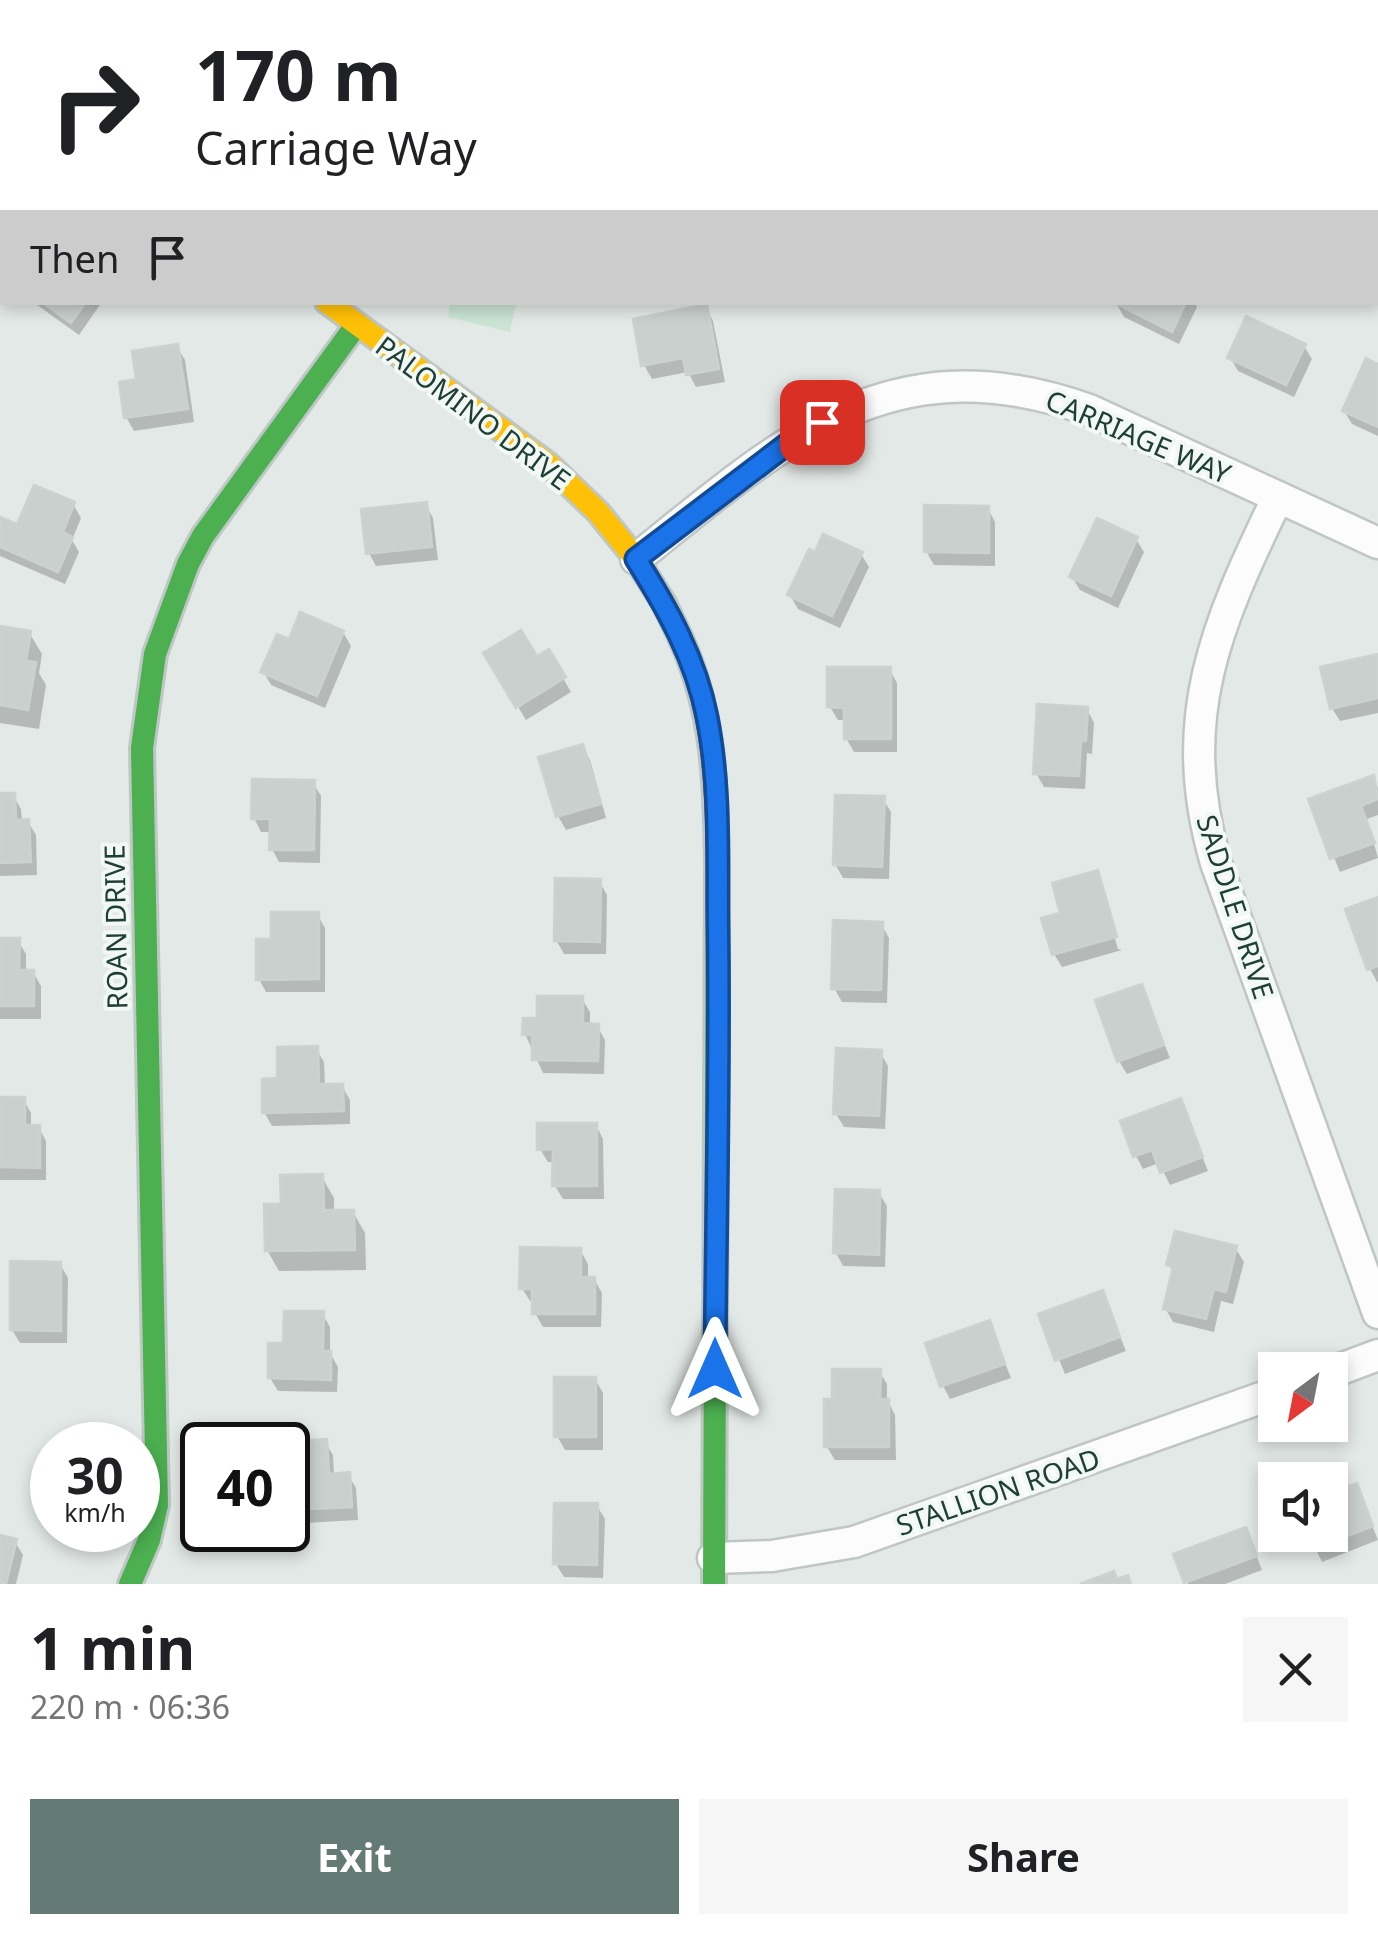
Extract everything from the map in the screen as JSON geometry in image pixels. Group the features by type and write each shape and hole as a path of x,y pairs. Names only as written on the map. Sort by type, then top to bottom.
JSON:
{"street":[{"name":"PALOMINO DRIVE","path":"331,305 548,464 598,512 636,559 664,603 689,658 707,714 716,774 718,953 713,1571"},
{"name":"ROAN DRIVE","path":"130,1584 149,1540 157,1506 142,748 149,685 175,594 204,536 357,324"},
{"name":"CARRIAGE WAY","path":"636,559 803,432 881,397 964,384 1049,396 1089,410 1378,543"},
{"name":"SADDLE DRIVE","path":"1278,497 1234,587 1214,641 1198,726 1198,781 1216,863 1378,1313"},
{"path":"1348,1366 1378,1355"},
{"name":"STALLION ROAD","path":"713,1571 854,1542 1258,1399"}],"green space":[{"path":"450,305 516,305 510,332 448,317"}],"building":[{"path":"46,305 84,305 71,323"},
{"path":"707,305 719,369 686,375 683,358 641,366 633,319"},
{"path":"1119,305 1185,305 1172,332"},
{"path":"1246,316 1306,344 1286,385 1227,358"},
{"path":"178,344 188,409 124,418 119,382 136,379 132,351"},
{"path":"1366,358 1378,364 1378,427 1342,411"},
{"path":"34,485 75,502 63,532 73,537 58,572 0,547 0,517 17,524"},
{"path":"427,502 432,547 366,554 361,509"},
{"path":"924,505 989,506 989,553 924,552"},
{"path":"1097,518 1138,537 1111,596 1069,577"},
{"path":"823,534 863,552 832,616 787,595 809,549 815,552"},
{"path":"300,612 344,631 317,696 260,672 277,634 289,639"},
{"path":"0,626 31,631 26,661 36,662 28,710 0,705"},
{"path":"521,630 537,656 549,649 566,677 516,708 483,653"},
{"path":"1378,654 1378,698 1330,709 1320,667"},
{"path":"827,667 891,667 891,739 844,739 844,708 827,707"},
{"path":"1037,704 1088,707 1079,776 1033,774"},
{"path":"583,744 601,804 556,817 538,757"},
{"path":"1374,775 1378,799 1361,806 1375,843 1330,859 1308,799"},
{"path":"252,779 315,780 314,850 269,850 270,819 251,819"},
{"path":"0,793 15,793 16,820 29,819 31,862 0,863"},
{"path":"835,795 885,796 882,867 833,865"},
{"path":"1098,870 1117,937 1052,955 1041,918 1060,913 1052,883"},
{"path":"555,878 601,879 600,942 554,941"},
{"path":"1378,897 1378,966 1367,970 1345,909"},
{"path":"271,912 319,912 319,979 256,980 256,939 271,939"},
{"path":"833,920 883,922 881,990 831,989"},
{"path":"0,938 20,938 19,970 34,970 34,1006 0,1006"},
{"path":"1142,984 1164,1045 1117,1062 1095,1000"},
{"path":"537,996 583,996 583,1023 599,1024 598,1061 532,1060 532,1035 522,1035 523,1018 537,1018"},
{"path":"318,1046 319,1084 343,1084 344,1111 262,1113 262,1079 277,1078 277,1047"},
{"path":"836,1048 882,1050 879,1116 833,1114"},
{"path":"0,1097 25,1097 25,1125 40,1125 40,1168 0,1167"},
{"path":"1181,1098 1203,1157 1160,1173 1152,1150 1133,1157 1120,1121"},
{"path":"537,1123 597,1123 597,1186 552,1186 553,1149 537,1150"},
{"path":"323,1174 324,1210 354,1210 355,1250 265,1251 264,1204 281,1204 280,1175"},
{"path":"835,1189 880,1190 879,1255 833,1253"},
{"path":"1175,1231 1237,1246 1226,1292 1214,1289 1206,1319 1163,1309 1173,1267 1166,1265"},
{"path":"520,1247 581,1248 581,1277 595,1277 595,1314 532,1314 532,1289 519,1289"},
{"path":"10,1261 61,1262 61,1331 10,1330"},
{"path":"1103,1290 1120,1337 1055,1361 1038,1314"},
{"path":"284,1311 324,1311 323,1351 331,1351 331,1380 268,1378 268,1343 283,1343"},
{"path":"990,1320 1005,1364 940,1387 925,1343"},
{"path":"832,1369 881,1369 880,1399 889,1399 889,1447 824,1447 824,1399 832,1399"},
{"path":"554,1377 596,1377 596,1437 554,1437"},
{"path":"327,1439 329,1474 350,1472 352,1507 310,1509 310,1440"},
{"path":"1357,1483 1373,1526 1348,1536 1348,1486"},
{"path":"554,1503 598,1503 597,1565 553,1564"},
{"path":"1246,1527 1257,1556 1184,1583 1173,1554"},
{"path":"0,1535 17,1539 6,1584 0,1584"},
{"path":"1114,1571 1117,1579 1128,1575 1131,1584 1080,1584"}],"traffic: fast":[{"path":"130,1584 149,1540 157,1505 142,748 155,654 188,564 203,536 357,324"},
{"path":"714,1584 717,865"}],"traffic: slow":[{"path":"331,305 548,464 598,512 636,559 681,639"}],"traffic: jam":[{"path":"681,639 707,722 714,778 717,865"}],"route":[{"path":"715,1369 716,774 707,714 689,658 664,603 636,559 803,432 822,422"}]}
